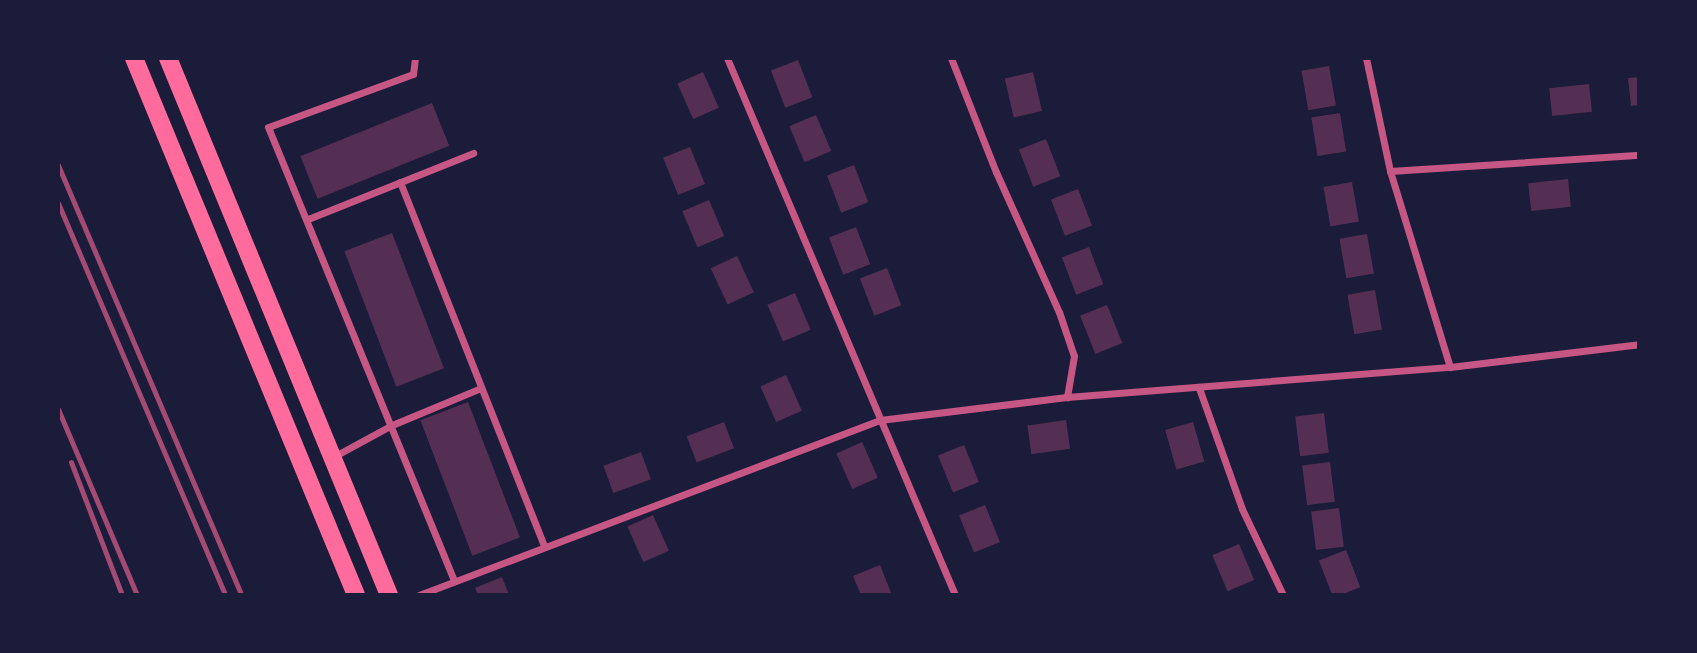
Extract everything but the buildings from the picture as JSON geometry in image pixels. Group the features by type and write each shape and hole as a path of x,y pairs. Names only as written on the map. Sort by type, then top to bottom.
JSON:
{"highway":[{"path":"134,58 356,595"},
{"path":"167,58 389,595"},
{"path":"322,516 339,520 350,505"}],"street":[{"path":"415,58 413,74 268,127 454,580"},
{"path":"727,58 955,595"},
{"path":"951,58 996,172 1059,312 1073,356 1067,397"},
{"path":"1366,58 1390,172 1450,366"},
{"path":"308,219 474,153"},
{"path":"1390,172 1639,155"},
{"path":"400,182 544,546"},
{"path":"419,595 880,420 1067,397 1450,366 1639,344"},
{"path":"332,458 392,425 481,388"},
{"path":"1199,388 1242,509 1283,595"}],"railway":[{"path":"58,165 241,595"},
{"path":"58,203 225,595"},
{"path":"58,409 137,595"},
{"path":"71,462 122,595"}]}
